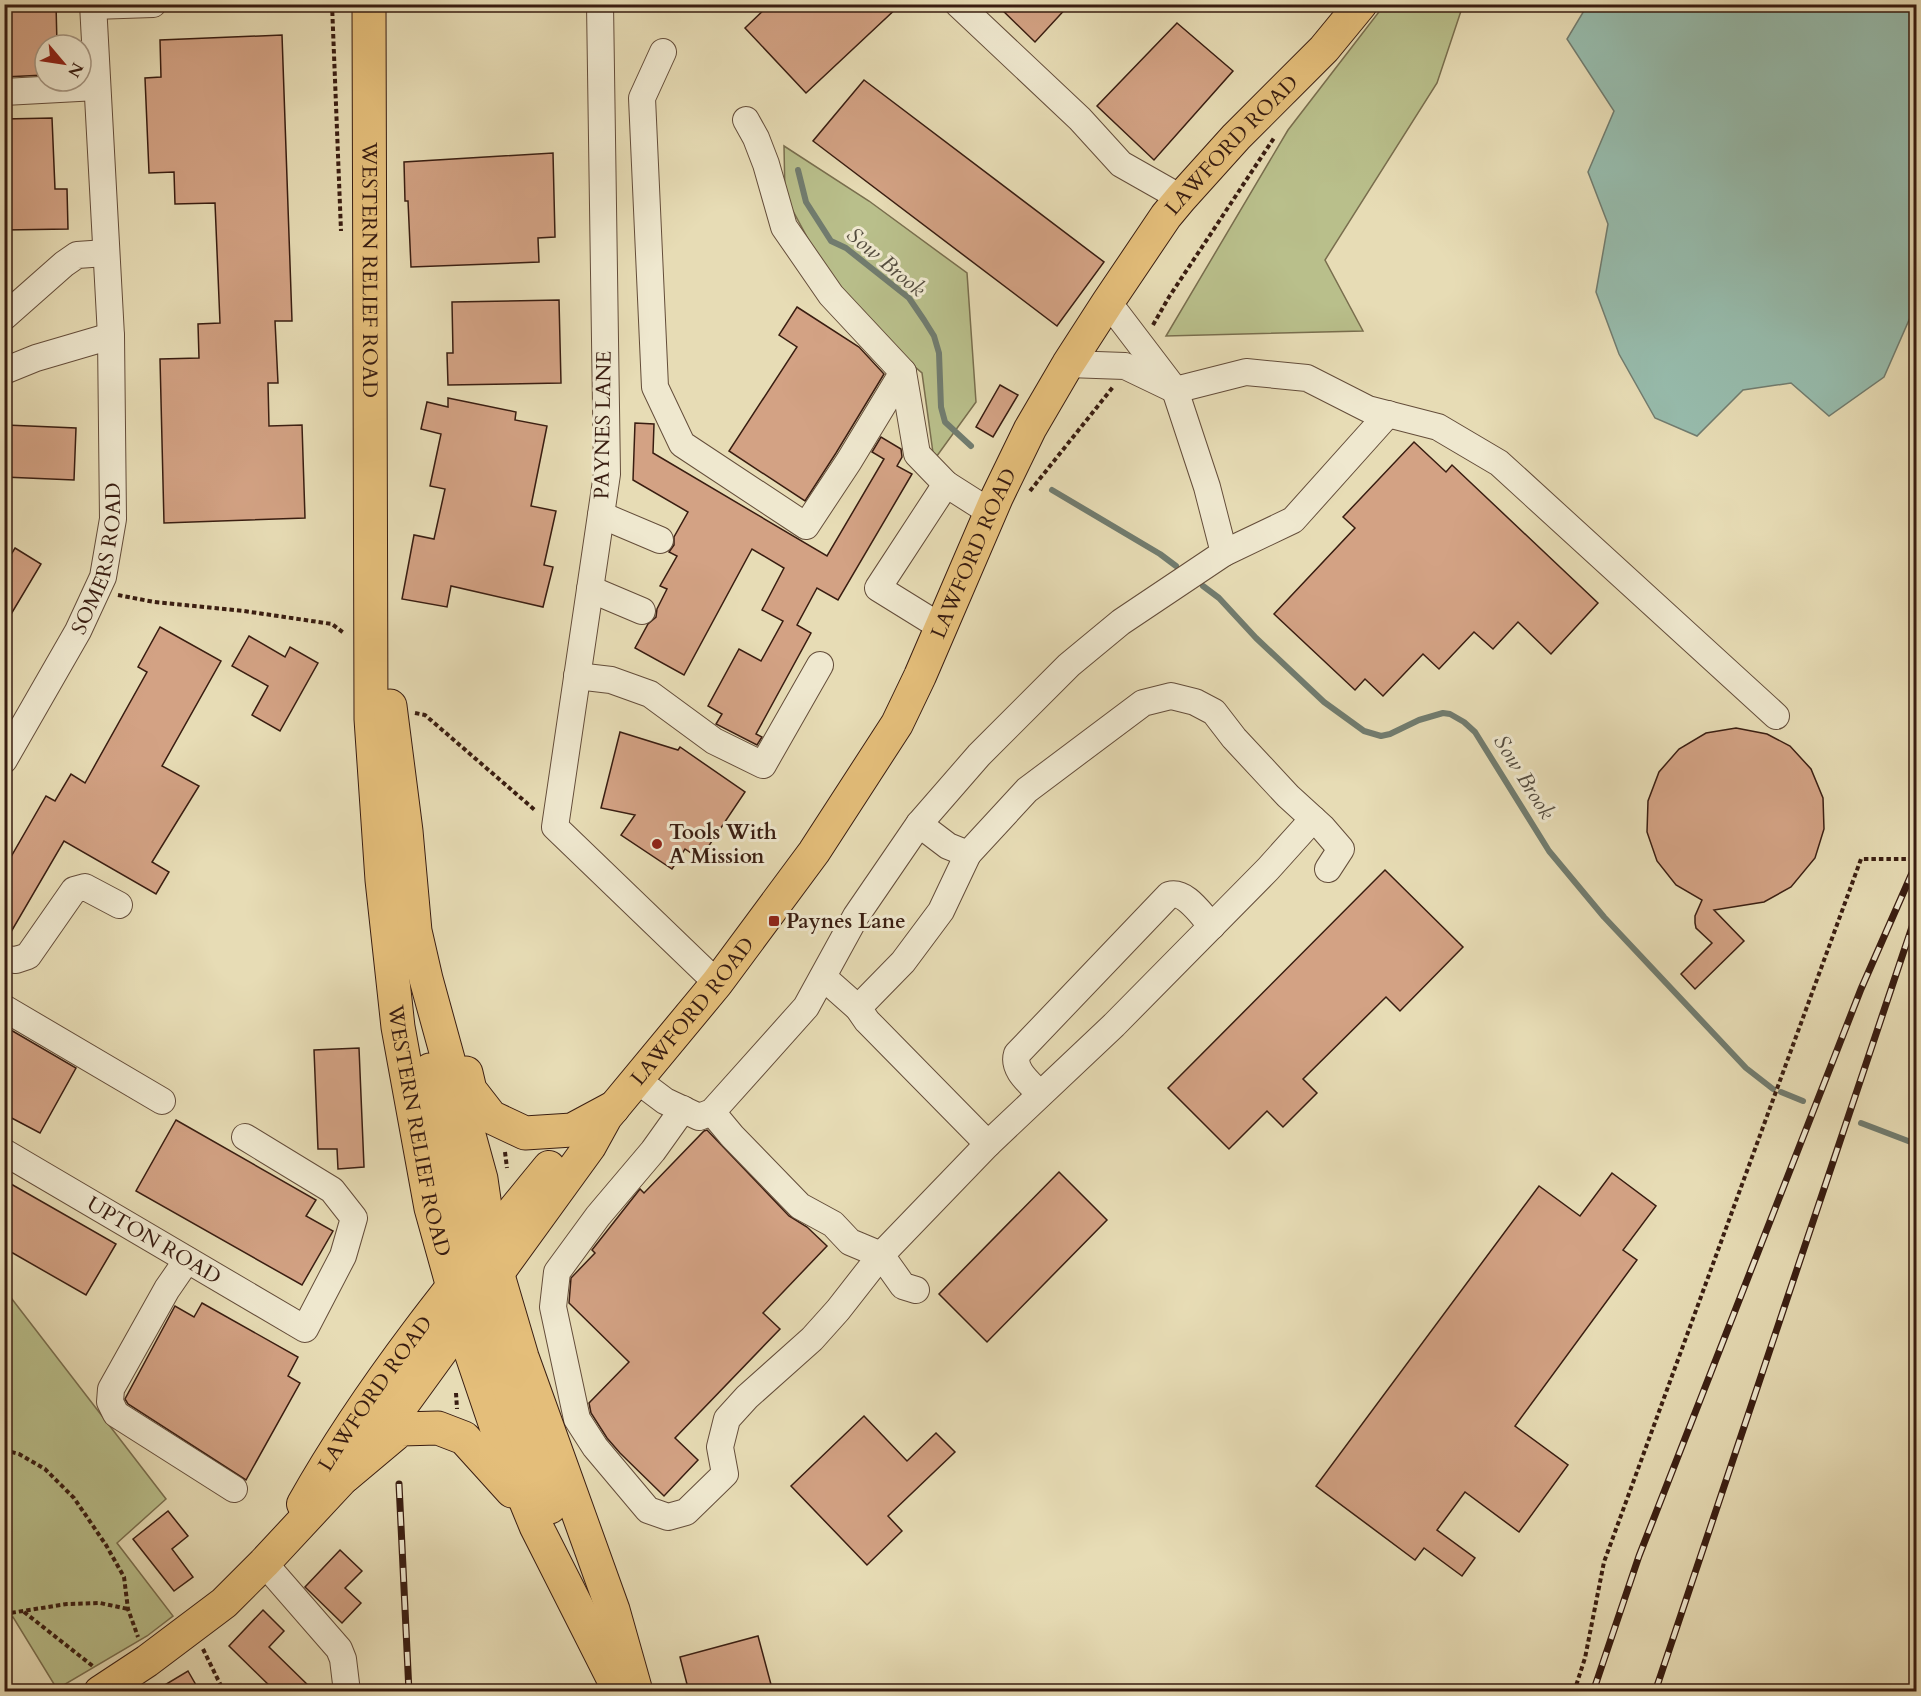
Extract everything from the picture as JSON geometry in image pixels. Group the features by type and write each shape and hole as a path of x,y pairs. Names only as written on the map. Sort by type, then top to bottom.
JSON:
{"highway":[{"name":"WESTERN RELIEF ROAD","path":"369,4 371,719 382,880 398,1027 431,1208 477,1278 522,1357 613,1610 636,1692"},
{"name":"WESTERN RELIEF ROAD","path":"370,534 406,831 415,931 481,1179 477,1278 501,1441 531,1513 573,1601 614,1678"},
{"path":"415,931 447,992 470,1090 491,1117 525,1133 540,1134 572,1130 609,1112"},
{"path":"477,1278 489,1329 550,1507 614,1678"},
{"path":"345,1476 402,1430 438,1428 464,1438 531,1513"}],"main road":[{"name":"LAWFORD ROAD","path":"103,1690 147,1661 224,1603 345,1476 387,1426 477,1278 572,1141 609,1112 717,984 814,852 897,724 990,512 1030,429 1108,302 1166,216 1181,198 1236,137 1324,49 1361,4"},
{"name":"LAWFORD ROAD","path":"271,1555 326,1462 416,1334 477,1278"}],"street":[{"path":"93,5 153,4"},
{"name":"PAYNES LANE","path":"555,827 607,474 600,4"},
{"path":"958,4 1080,119 1121,164 1181,198"},
{"name":"SOMERS ROAD","path":"4,760 78,631 103,577 113,519 111,336 93,5"},
{"path":"663,52 642,98 655,387 682,444 806,526 903,372"},
{"path":"4,92 97,87"},
{"path":"746,120 766,164 784,227 831,295 903,372 917,454 946,484 990,512"},
{"path":"4,317 77,255 106,253"},
{"path":"1108,302 1175,390 1208,487 1224,553"},
{"path":"4,371 36,358 111,336"},
{"path":"1068,364 1125,366 1175,390 1246,372 1307,378 1368,410 1438,427 1499,463 1776,716"},
{"path":"637,1080 665,1101 699,1117 712,1112 806,1007 856,916 919,824 979,755 1069,665 1121,622 1224,553 1293,520 1388,414"},
{"path":"941,627 878,588 946,484"},
{"path":"601,515 660,540"},
{"path":"590,589 642,611"},
{"path":"577,676 611,680 650,694 714,741 763,765 820,665"},
{"path":"858,1008 903,962 941,910 968,854 1027,790 1143,703 1171,696 1195,702 1214,712 1234,738 1341,849 1329,869"},
{"path":"683,1109 653,1151 598,1216 557,1272 553,1307 577,1419 595,1447 648,1510 668,1517 686,1512 725,1474 720,1447 727,1419 747,1397 812,1339 881,1255 988,1143 1114,1025 1268,869 1313,819"},
{"path":"919,824 948,846 968,854"},
{"path":"555,827 717,984"},
{"path":"4,959 16,960 28,956 74,890 85,888 119,905"},
{"path":"1040,1094 1017,1068 1015,1061 1017,1054 1169,895 1176,893 1183,896 1212,926"},
{"path":"823,977 858,1008 867,1021 988,1143"},
{"path":"4,1008 162,1101"},
{"path":"712,1112 732,1136 800,1206 832,1224 850,1242 881,1255 903,1286 916,1290"},
{"name":"UPTON ROAD","path":"4,1152 304,1329 342,1256 354,1218 332,1190 246,1137"},
{"path":"187,1260 167,1289 111,1389 110,1402 116,1414 234,1489"},
{"path":"271,1555 339,1649 343,1659 347,1692"}],"path":[{"path":"332,4 341,231"},
{"path":"1148,332 1274,138"},
{"path":"96,591 154,602 244,611 332,624 350,637"},
{"path":"405,715 420,713 425,715 555,827"},
{"path":"1574,1692 1585,1658 1604,1562 1861,859 1910,859 1917,862"},
{"path":"456,1390 458,1418"},
{"path":"4,1450 19,1454 45,1469 74,1498 106,1545 124,1578 128,1609 147,1661"},
{"path":"4,1614 67,1604 100,1603 128,1609"},
{"path":"23,1611 97,1670 103,1690"},
{"path":"202,1647 224,1692"}],"green space":[{"path":"1385,4 1463,5 1437,83 1325,260 1363,331 1166,336 1288,130"},
{"path":"784,146 869,201 967,273 976,402 934,460 922,373 868,327 814,250 785,196"},
{"path":"5,1290 166,1499 117,1543 173,1616 147,1636 57,1689 13,1617 5,1621"}],"shaded area":[{"path":"1588,4 1916,5 1916,304 1884,377 1829,416 1791,383 1743,390 1697,436 1655,418 1619,354 1596,292 1608,224 1588,172 1614,111 1567,39"}],"building":[{"path":"4,4 56,4 57,33 33,33 33,76 4,77"},
{"path":"770,4 901,4 806,93 745,28"},
{"path":"996,4 1070,4 1035,42"},
{"path":"1177,23 1233,71 1154,160 1097,106"},
{"path":"282,35 292,321 275,321 278,383 268,383 269,426 302,425 305,518 164,523 160,359 199,358 198,324 220,323 215,203 175,204 174,172 149,173 145,78 161,77 160,40"},
{"path":"864,80 1104,262 1057,326 813,141"},
{"path":"52,118 55,189 67,189 68,229 4,230 4,119"},
{"path":"553,153 555,237 538,238 539,262 411,267 404,162"},
{"path":"559,300 561,383 448,385 447,353 453,353 452,302"},
{"path":"797,307 859,347 884,374 805,501 729,451 797,347 779,335"},
{"path":"1000,385 1018,395 993,437 976,427"},
{"path":"448,398 516,412 515,420 547,426 531,506 556,511 544,565 553,567 543,607 451,586 447,607 402,599 414,535 434,539 445,489 430,486 441,434 421,429 427,402 448,407"},
{"path":"635,423 654,424 653,453 827,556 884,459 872,452 881,437 901,449 902,457 897,466 912,474 838,600 817,588 797,625 811,633 756,734 762,737 757,745 716,724 722,714 708,706 739,649 761,661 783,621 762,610 784,568 752,549 684,675 635,648 648,624 656,617 657,609 667,589 660,586 677,556 669,552 674,545 674,537 688,512 633,480"},
{"path":"6,425 76,428 74,480 4,477"},
{"path":"1414,442 1446,472 1452,465 1598,603 1551,654 1518,622 1493,649 1474,632 1439,669 1423,654 1383,696 1365,679 1355,690 1274,614 1355,528 1343,517"},
{"path":"15,548 41,564 4,626 4,566"},
{"path":"160,627 221,661 162,766 199,786 152,862 169,872 156,894 64,841 4,944 4,869 46,796 55,801 71,774 85,783 147,672 138,667"},
{"path":"249,636 285,657 290,647 318,663 280,731 252,715 268,686 232,666"},
{"path":"1736,728 1767,734 1790,746 1811,769 1823,798 1824,829 1815,858 1791,887 1764,902 1714,910 1744,941 1695,989 1681,974 1712,943 1696,928 1695,916 1702,900 1676,885 1657,861 1647,832 1648,801 1659,772 1679,749 1706,733"},
{"path":"620,732 678,750 680,747 745,792 700,859 685,849 672,869 621,835 635,815 601,808"},
{"path":"1385,870 1463,947 1400,1011 1386,997 1303,1079 1317,1093 1283,1127 1267,1111 1229,1149 1168,1088"},
{"path":"4,1026 76,1068 40,1133 4,1114"},
{"path":"359,1048 364,1167 338,1169 337,1149 318,1149 314,1050"},
{"path":"176,1120 316,1200 306,1216 333,1231 302,1285 136,1191"},
{"path":"707,1130 789,1216 807,1227 827,1246 763,1313 780,1329 675,1438 698,1460 664,1496 620,1453 591,1413 589,1403 629,1362 569,1303 571,1278 595,1253 592,1250 640,1189 644,1193"},
{"path":"1059,1172 1107,1220 987,1342 939,1294"},
{"path":"1612,1173 1656,1206 1623,1250 1637,1260 1515,1426 1568,1465 1519,1532 1465,1492 1437,1530 1475,1558 1462,1576 1424,1548 1415,1560 1316,1486 1539,1186 1580,1216"},
{"path":"4,1180 116,1244 86,1295 4,1248"},
{"path":"202,1303 298,1357 288,1376 300,1383 246,1480 128,1404 125,1399 175,1306 194,1317"},
{"path":"864,1416 907,1461 936,1433 955,1452 888,1516 902,1531 867,1565 791,1486"},
{"path":"168,1511 188,1536 172,1549 193,1577 174,1591 133,1539"},
{"path":"340,1550 362,1571 345,1588 361,1603 342,1623 305,1587"},
{"path":"263,1610 284,1631 269,1647 315,1692 276,1692 229,1646"},
{"path":"758,1636 773,1692 689,1692 680,1657"},
{"path":"188,1671 200,1692 153,1692"}],"waterway":[{"name":"Sow Brook","path":"798,170 806,202 831,241 846,248 909,298 924,320 934,336 939,353 941,407 945,422 971,446"},
{"name":"Sow Brook","path":"1052,490 1160,554 1176,566"},
{"name":"Sow Brook","path":"1203,586 1219,598 1256,638 1324,702 1364,731 1381,736 1390,734 1419,720 1443,713 1450,714 1464,722 1475,732 1549,851 1604,917 1746,1068 1773,1089"},
{"path":"1781,1092 1803,1101"},
{"name":"Sow Brook","path":"1861,1123 1916,1144"}],"railway":[{"path":"1593,1692 1639,1556 1861,989 1916,864"},
{"path":"1655,1692 1916,915"},
{"path":"399,1484 409,1692"}],"place":[{"name":"Tools With A Mission","path":"657,844"},
{"name":"Paynes Lane","path":"774,921"}]}
